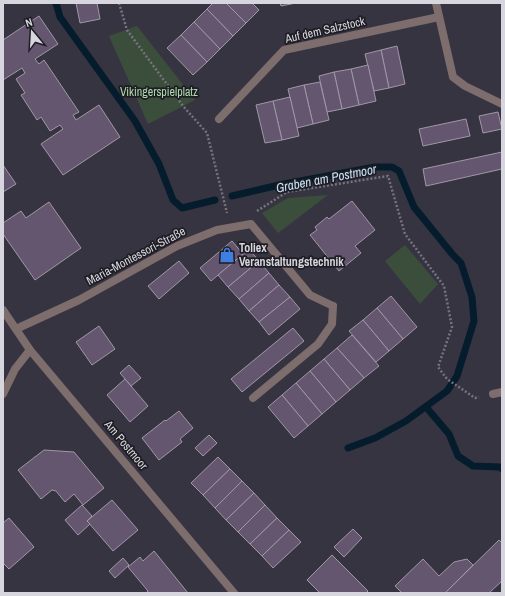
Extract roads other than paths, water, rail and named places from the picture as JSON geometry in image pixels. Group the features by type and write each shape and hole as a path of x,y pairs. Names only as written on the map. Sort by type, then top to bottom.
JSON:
{"street":[{"path":"436,3 453,77 466,86 502,104"},
{"name":"Auf dem Salzstock","path":"219,119 284,50 439,17"},
{"name":"Maria-Montessori-Straße","path":"16,328 80,300 177,246 217,230 251,224 310,294 332,306 332,324 318,344 253,398"},
{"name":"Am Postmoor","path":"3,310 30,350 234,593"},
{"path":"3,394 16,369 30,350"},
{"path":"493,394 502,392"}],"waterway":[{"name":"Graben am Postmoor","path":"56,3 60,17 135,121 159,164 173,200 182,208 215,200"},
{"name":"Graben am Postmoor","path":"232,196 279,185 375,167 392,167 399,171 414,207 461,263 472,297 474,321 457,376 447,391 406,421 375,438 348,448"},
{"name":"Graben am Postmoor","path":"426,407 449,434 458,456 473,466 500,467 502,469"}],"place":[{"name":"Toliex Veranstaltungstechnik","path":"227,255"}],"park label":[{"name":"Vikingerspielplatz","path":"159,92"}]}
